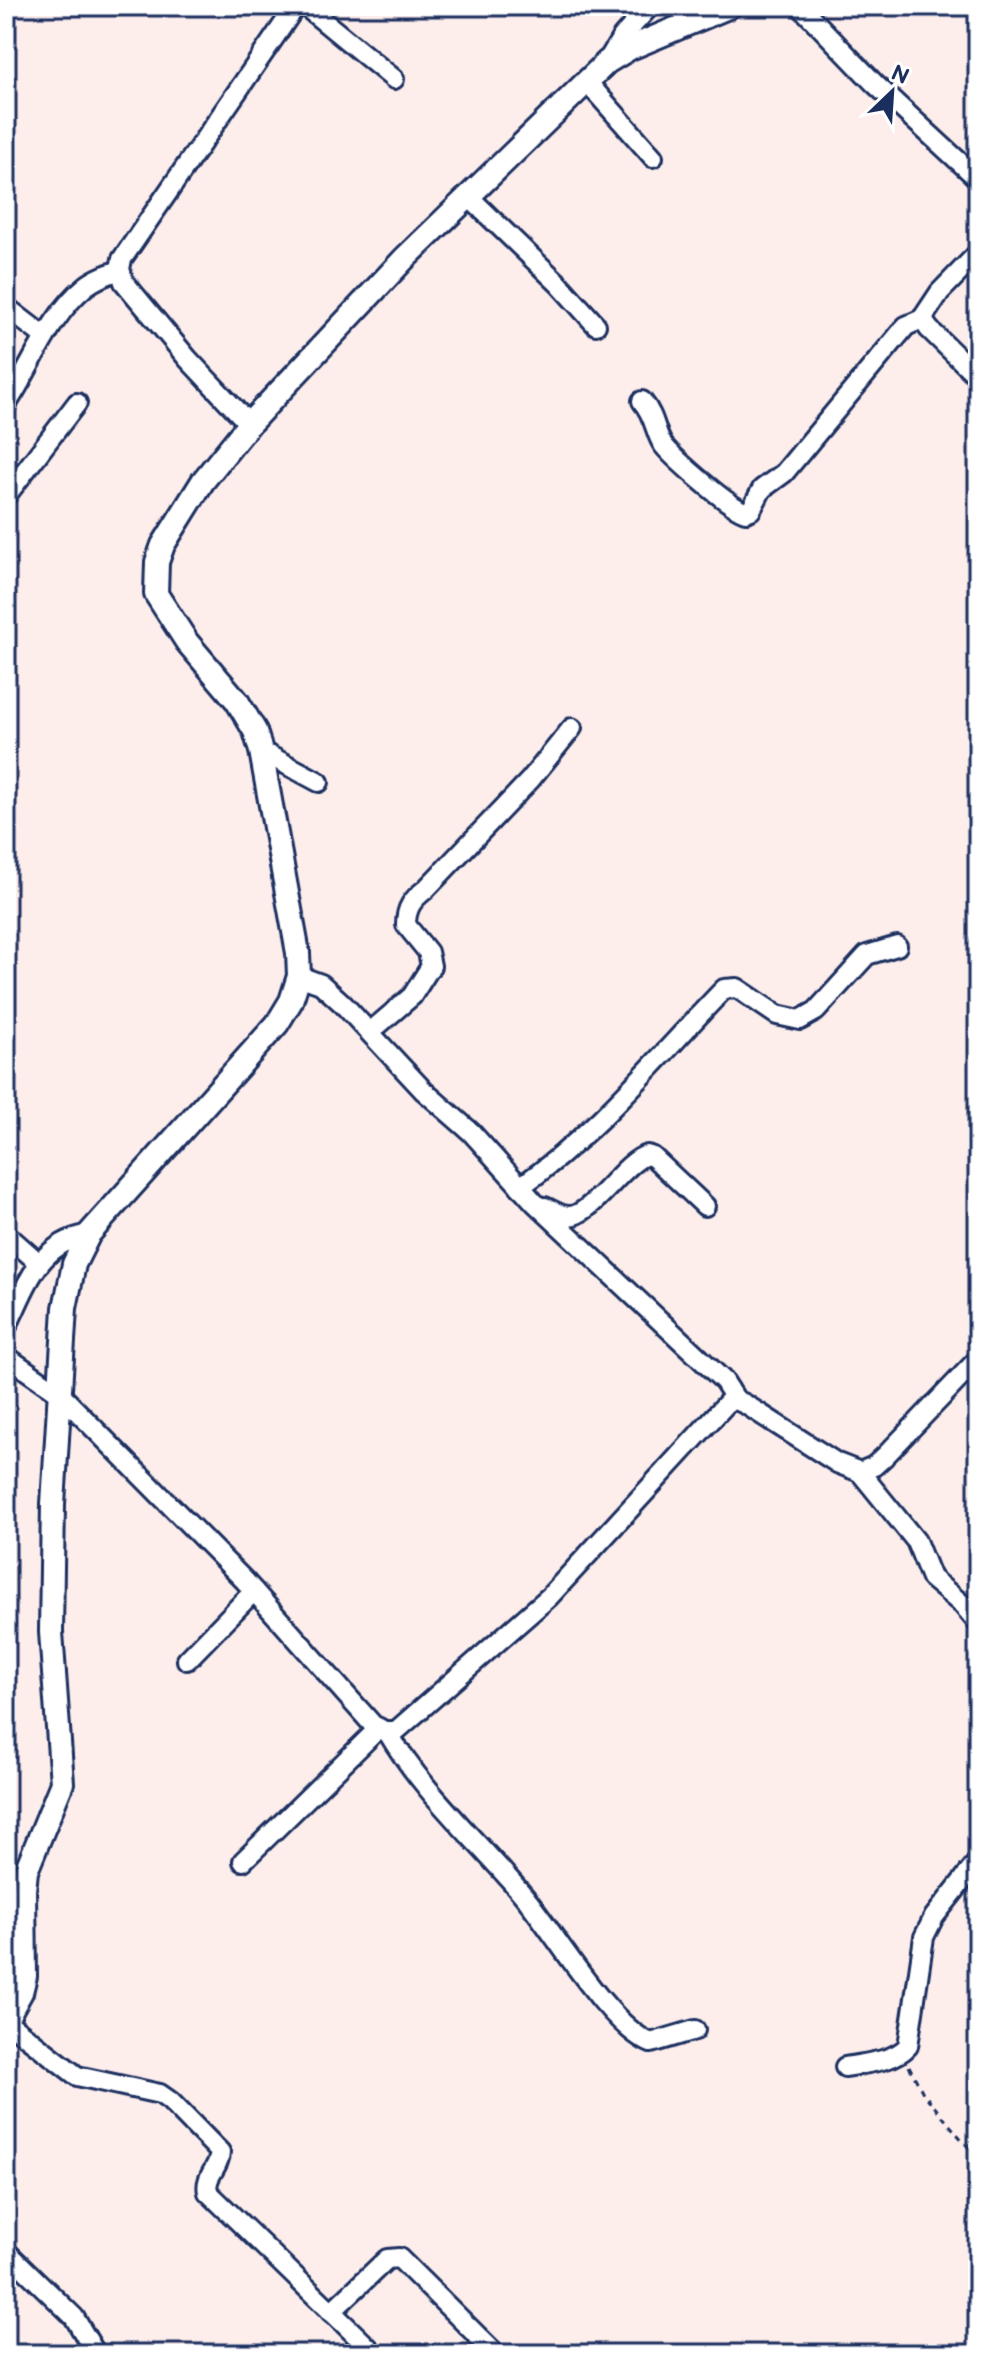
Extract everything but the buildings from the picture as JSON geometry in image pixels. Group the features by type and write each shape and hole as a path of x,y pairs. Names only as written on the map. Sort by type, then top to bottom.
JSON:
{"street":[{"path":"249,424 150,315 124,282 120,270 122,259 296,6"},
{"path":"305,6 394,79"},
{"path":"607,62 622,37 650,6"},
{"path":"375,2354 208,2192 208,2180 220,2152 170,2101 150,2090 77,2076 6,2020 21,1992 25,1976 23,1903 26,1871 62,1783 52,1676 53,1504 68,1291 74,1264 89,1234 277,1024 291,1001 299,976 292,909 255,731 245,712 164,609 155,588 157,562 172,528 203,481 249,424 404,259 607,62 630,48 730,6"},
{"path":"800,6 875,84 978,179"},
{"path":"587,82 653,157"},
{"path":"469,197 558,283 596,325"},
{"path":"642,401 651,411 661,443 730,506 746,512 751,510 760,491 784,473 906,326 922,319 945,286 978,253"},
{"path":"6,405 26,375 45,337 84,287 120,270"},
{"path":"6,307 45,337"},
{"path":"922,319 978,377"},
{"path":"6,496 77,403"},
{"path":"370,1032 412,996 431,966 428,952 406,925 413,899 530,780 572,728"},
{"path":"261,751 319,782"},
{"path":"520,1187 559,1159 639,1081 724,989 737,988 777,1015 800,1020 816,1011 860,960 897,946"},
{"path":"299,976 321,984 424,1091 471,1132 535,1203 724,1381 736,1400 837,1463 860,1472 916,1541 931,1578 963,1605 978,1623"},
{"path":"535,1203 563,1215 574,1215 638,1158 647,1155 653,1157 705,1206"},
{"path":"6,1234 39,1263"},
{"path":"6,1328 39,1263 51,1250 69,1239 89,1234"},
{"path":"6,1356 60,1394 254,1591 373,1725 396,1731 549,1597 670,1467 721,1407 736,1400"},
{"path":"860,1472 874,1466 885,1456 978,1359"},
{"path":"187,1660 254,1591"},
{"path":"243,1861 383,1730"},
{"path":"383,1730 437,1800 526,1898 628,2029 651,2043 695,2030"},
{"path":"845,2067 903,2052 910,2039 924,1937 934,1917 978,1861"},
{"path":"6,2251 74,2317 96,2354"},
{"path":"331,2312 387,2259 399,2258 496,2354"}],"path":[{"path":"903,2052 923,2093 978,2159"}]}
